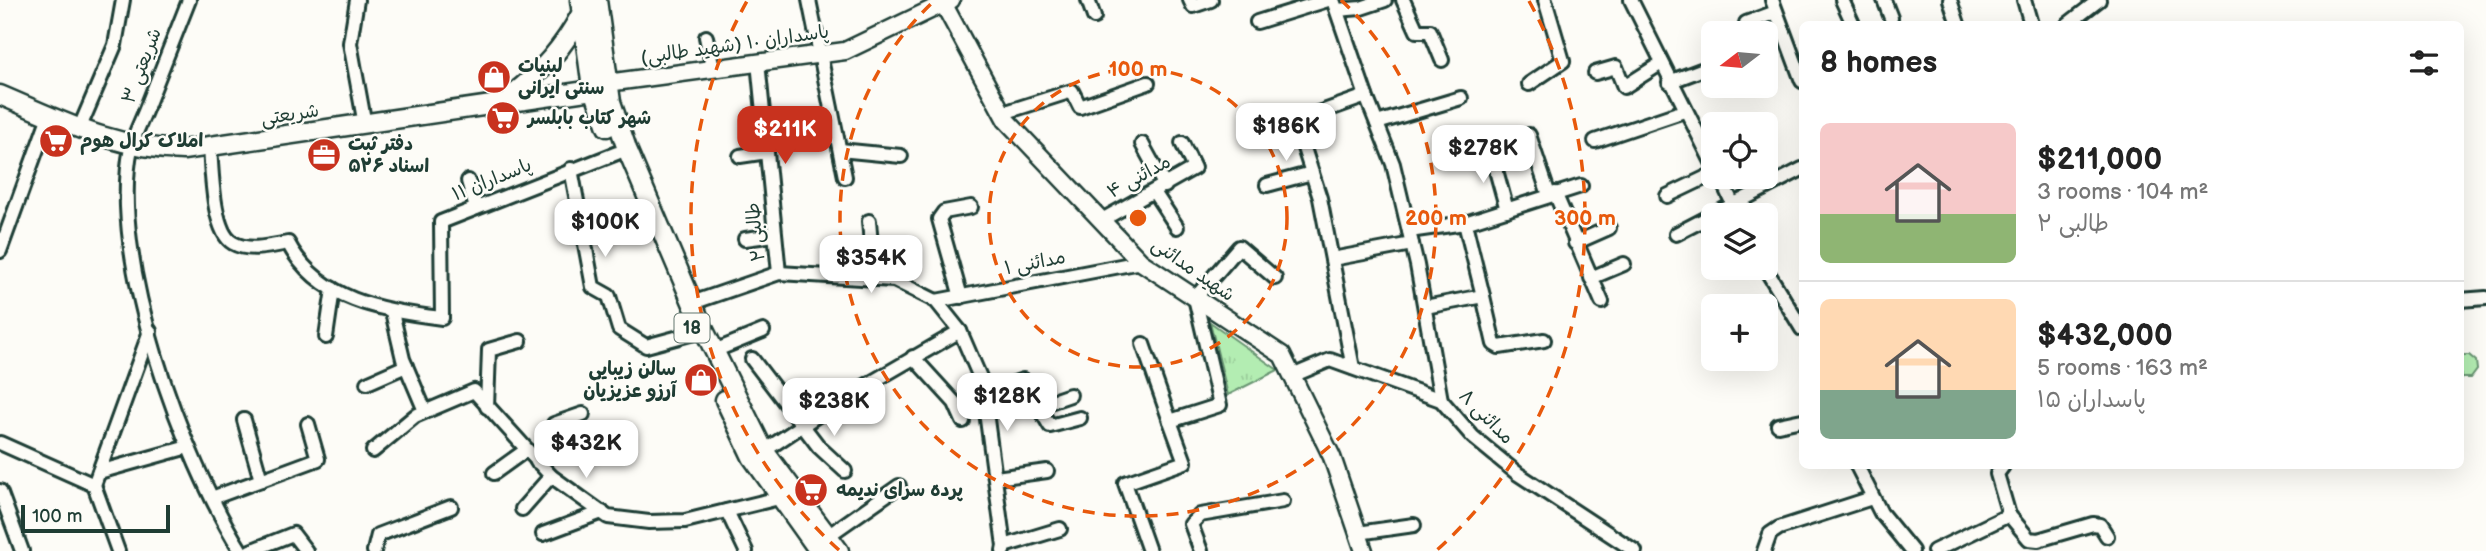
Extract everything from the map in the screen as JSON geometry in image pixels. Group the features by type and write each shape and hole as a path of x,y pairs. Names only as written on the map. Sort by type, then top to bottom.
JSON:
{"main road":[{"name":"18","path":"597,0 597,85 692,303 764,451 829,548"},
{"name":"18","path":"580,8 597,85 617,153 694,333 752,457 779,498 829,548"},
{"path":"513,94 534,78 558,52 580,8"},
{"name":"شریعتی","path":"0,86 133,142 208,139 364,120 597,85"},
{"name":"شریعتی","path":"0,95 49,116 133,142 210,148 513,94 597,85"}],"street":[{"path":"83,120 114,46 123,0"},
{"name":"شریعتی ۳","path":"189,0 133,142 126,190 128,230 142,308 188,447 217,514 241,551"},
{"path":"357,0 350,43 364,120"},
{"path":"809,0 845,177"},
{"path":"1088,0 1094,17"},
{"path":"1190,0 1193,6 1211,0"},
{"path":"1257,22 1333,3 1361,8 1385,0"},
{"path":"1403,0 1417,31 1430,31 1442,60"},
{"path":"1529,84 1563,61 1545,0"},
{"path":"1631,0 1660,64 1701,142"},
{"path":"1842,0 1852,21"},
{"path":"1884,0 1891,18"},
{"path":"1950,0 1957,21"},
{"path":"2024,0 2030,21"},
{"path":"2072,21 2099,0"},
{"name":"پاسداران ۱۰ (شهید طالبی)","path":"597,85 845,51 945,1"},
{"name":"شهید مدائنی","path":"945,1 1003,113 1141,262 1282,355 1332,457 1364,551"},
{"path":"1333,3 1366,96 1394,163 1425,307 1441,400"},
{"path":"1749,21 1774,6 1799,73"},
{"path":"706,37 713,68"},
{"name":"طالبی ۲","path":"758,62 779,274"},
{"path":"1595,73 1616,67 1624,87 1660,64"},
{"path":"1669,82 1700,70"},
{"path":"1003,113 1072,91 1080,107 1148,83"},
{"path":"1254,136 1366,96"},
{"path":"1377,123 1461,98"},
{"path":"1595,141 1684,111"},
{"path":"0,251 49,116"},
{"path":"1296,123 1312,173 1353,368"},
{"path":"1529,135 1552,194 1602,302"},
{"name":"مدائنی ۴","path":"1102,220 1194,167 1182,143"},
{"path":"1142,144 1177,227"},
{"path":"210,148 214,200 223,233 233,243 259,248 288,243 299,265 333,289 392,313 406,366 425,411"},
{"path":"840,150 901,156"},
{"path":"740,156 767,152"},
{"path":"1491,152 1507,210"},
{"name":"پاسداران ۱۱","path":"392,313 442,318 442,222 617,153"},
{"path":"571,169 593,287 609,296 619,329 646,346 694,333"},
{"path":"1746,203 1799,171"},
{"path":"1267,185 1312,173"},
{"path":"1667,195 1701,179"},
{"path":"468,181 475,208"},
{"path":"1409,231 1465,223 1581,186"},
{"path":"961,298 939,219 944,212 971,207"},
{"path":"869,221 874,279"},
{"path":"1465,223 1494,344 1499,347 1544,340"},
{"path":"1676,234 1701,224"},
{"path":"1575,243 1609,228"},
{"path":"745,239 775,235"},
{"path":"1332,259 1412,244"},
{"path":"1170,421 1220,405 1195,298 1239,247 1275,278"},
{"name":"مدائنی ۱","path":"936,301 1141,262"},
{"path":"1591,278 1624,264"},
{"path":"692,303 779,274 894,280 936,301 960,331 984,394 1003,549 1060,529"},
{"path":"1772,280 1799,324"},
{"path":"326,337 333,289"},
{"path":"1425,307 1483,296"},
{"path":"2464,300 2486,298"},
{"path":"118,551 94,485 150,331"},
{"path":"714,351 763,331"},
{"path":"764,451 803,424 960,331"},
{"path":"487,407 489,350 520,341"},
{"path":"1143,344 1185,461 1125,483 1149,551"},
{"path":"913,357 955,403 963,421"},
{"path":"752,359 819,447 845,471"},
{"name":"مدائنی ۸","path":"1292,376 1330,360 1441,400 1473,437 1518,474 1635,551"},
{"path":"367,383 406,366"},
{"path":"984,394 1023,380 1050,426 1080,418"},
{"path":"373,451 425,411 474,391 537,462 608,517 649,522 685,521 779,498"},
{"path":"1038,406 1070,395"},
{"path":"583,414 554,424 554,434 567,445 614,436"},
{"path":"244,420 261,480"},
{"path":"1778,425 1799,421"},
{"path":"212,498 318,459 308,424"},
{"path":"537,462 560,439"},
{"path":"0,443 94,485"},
{"path":"99,472 188,447"},
{"path":"494,473 526,450"},
{"path":"1858,469 1872,498 1912,551"},
{"path":"2001,469 1997,474 2009,514 2029,539 2038,540 2093,524 2100,525 2107,536"},
{"path":"996,478 1047,471"},
{"path":"523,509 551,475"},
{"path":"829,548 900,486"},
{"path":"0,491 22,551"},
{"path":"1764,551 1770,534 1779,528 1872,498"},
{"path":"1201,551 1191,524 1200,515 1283,501"},
{"path":"374,551 378,535 451,508"},
{"path":"727,511 746,551"},
{"path":"543,534 602,512"},
{"path":"1934,551 2009,514"},
{"path":"1358,533 1414,525"},
{"path":"250,551 293,534 306,551"}],"green space":[{"path":"1210,322 1278,370 1228,395"},
{"path":"2464,355 2469,355 2476,361 2477,370 2471,378 2464,378"}],"place":[{"name":"لبنیات سنتی ایرانی","path":"494,77"},
{"name":"شهر کتاب بابلسر","path":"503,118"},
{"name":"املاک کرال هوم","path":"56,141"},
{"name":"دفتر ثبت اسناد ۵۲۶","path":"324,155"},
{"name":"سالن زیبایی آرزو عزیزیان","path":"701,380"},
{"name":"پرده سرای ندیمه","path":"811,490"}]}
